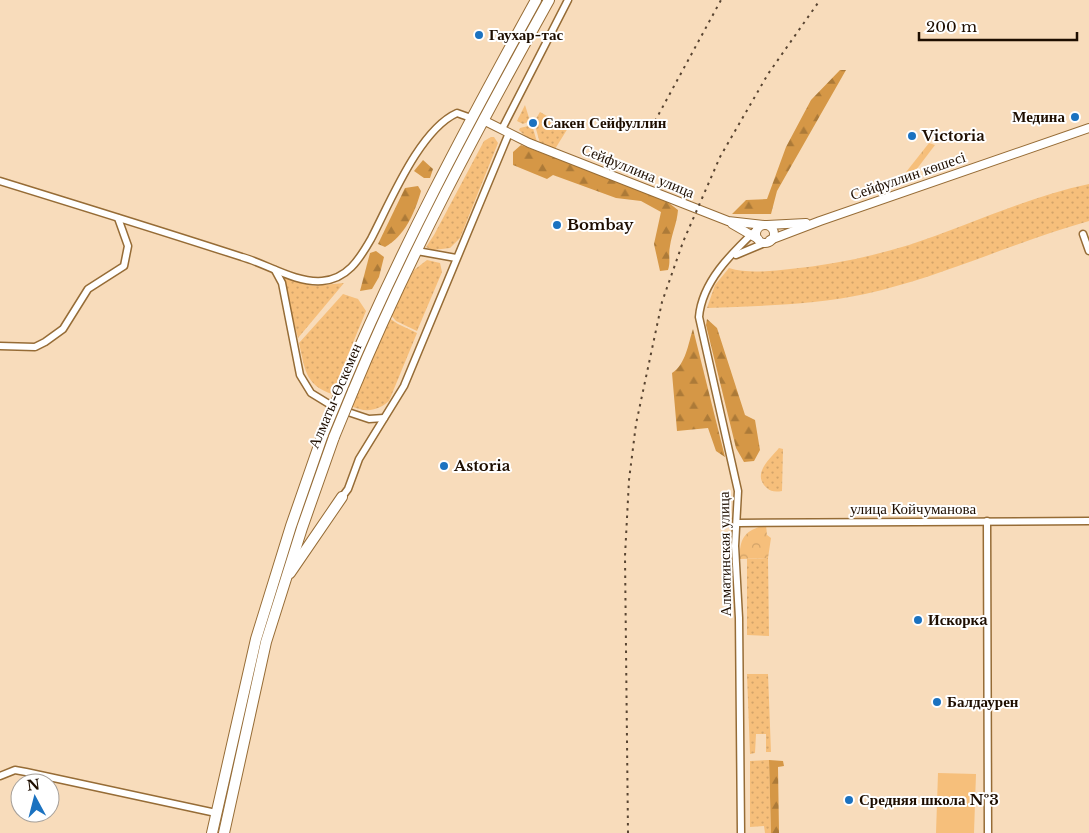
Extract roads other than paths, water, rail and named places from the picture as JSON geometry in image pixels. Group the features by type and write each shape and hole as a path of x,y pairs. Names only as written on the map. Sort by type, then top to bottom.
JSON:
{"highway":[{"name":"Алматы-Өскемен","path":"224,833 266,642 342,388 376,306 471,118 536,0"},
{"name":"Алматы-Өскемен","path":"212,833 265,607 328,436 354,391 386,311 452,177 549,0"},
{"path":"286,578 342,497"}],"main road":[{"name":"Сейфуллина улица","path":"482,120 728,221"},
{"name":"Сейфуллин көшесі","path":"820,221 1089,128"},
{"path":"728,221 763,226 820,221"},
{"path":"728,221 751,236 768,241 820,221"},
{"path":"758,239 756,234 763,226"},
{"path":"763,226 773,232 768,241"}],"street":[{"path":"342,497 348,489 359,459 404,386 506,131 568,0"},
{"path":"0,181 308,280 322,281 338,277 352,269 363,253 404,174 435,128 457,113 471,118"},
{"path":"0,346 35,347 45,342 62,329 88,289 124,266 128,246 118,218"},
{"name":"Алматинская улица","path":"741,833 739,618 735,546 738,523 738,491 699,317 707,289 731,258 763,226"},
{"path":"1083,234 1089,251"},
{"path":"731,258 768,241"},
{"path":"417,251 456,258"},
{"path":"274,269 282,284 300,375 311,393 329,404"},
{"path":"351,413 369,419 384,418"},
{"name":"улица Койчуманова","path":"738,523 1089,520"},
{"path":"987,521 988,833"},
{"path":"0,776 16,770 216,812"}],"railway":[{"path":"655,121 721,0"},
{"path":"628,833 625,556 629,480 636,424 662,302 683,242 720,157 768,74 820,0"}],"place":[{"name":"Гаухар-тас","path":"479,35"},
{"name":"Медина","path":"1075,117"},
{"name":"Сакен Сейфуллин","path":"533,123"},
{"name":"Victoria","path":"912,136"},
{"name":"Bombay","path":"557,225"},
{"name":"Astoria","path":"444,466"},
{"name":"Искоркa","path":"918,620"},
{"name":"Балдаурен","path":"937,702"},
{"name":"Средняя школа №3","path":"849,800"}]}
